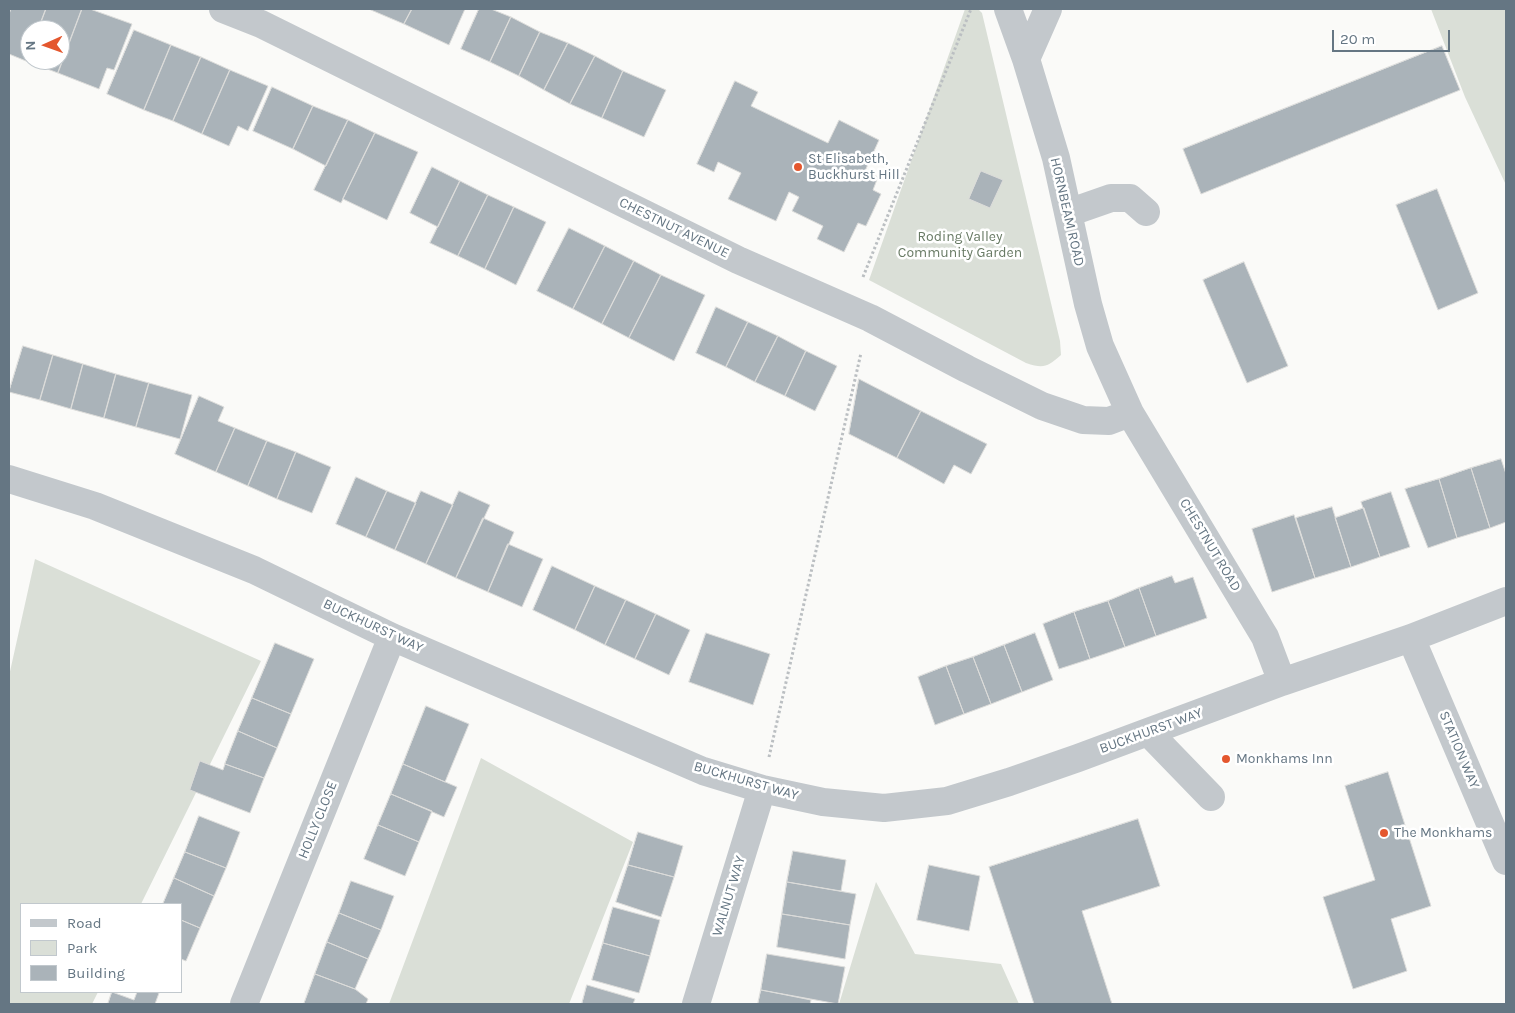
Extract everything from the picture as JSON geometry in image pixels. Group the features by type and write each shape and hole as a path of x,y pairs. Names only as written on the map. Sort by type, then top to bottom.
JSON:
{"street":[{"name":"CHESTNUT AVENUE","path":"223,9 261,24 738,260 870,318 1042,406 1083,420 1109,421 1130,413"},
{"name":"HORNBEAM ROAD","path":"1008,9 1026,59 1056,158 1088,304 1100,346 1130,413"},
{"path":"1026,59 1048,9"},
{"path":"1068,213 1111,198 1130,198 1146,212"},
{"name":"CHESTNUT ROAD","path":"1130,413 1265,637 1282,682"},
{"name":"BUCKHURST WAY","path":"9,479 95,506 254,570 392,637 703,771 762,789 822,802 884,808 947,800 1008,782 1282,682 1412,638 1506,601"},
{"name":"HOLLY CLOSE","path":"244,1004 392,637"},
{"name":"STATION WAY","path":"1412,638 1506,862"},
{"path":"1148,732 1211,797"},
{"name":"WALNUT WAY","path":"696,1004 762,789"}],"path":[{"path":"762,789 870,318 860,283 971,9"}],"green space":[{"name":"Roding Valley Community Garden","path":"965,9 978,9 982,13 1060,341 1061,355 1045,366 1026,363 869,280"},
{"path":"1431,9 1506,9 1506,185 1465,97"},
{"path":"35,559 261,661 141,903 20,903 20,993 98,993 92,1004 9,1004 9,676"},
{"path":"481,758 633,842 569,1004 389,1004"},
{"path":"876,882 915,954 1001,964 1019,1004 839,1004"}],"building":[{"path":"11,9 46,9 42,20 20,20 20,59 9,54 9,15"},
{"path":"46,9 82,9 70,41 70,20 42,20"},
{"path":"82,9 90,9 132,24 114,70 107,68 99,89 58,73 59,70 70,70 70,41"},
{"path":"372,9 412,9 404,24"},
{"path":"412,9 465,9 449,45 404,24"},
{"path":"479,9 491,9 511,17 490,62 461,49"},
{"path":"511,17 540,32 519,76 490,62"},
{"path":"134,30 171,45 144,110 107,94"},
{"path":"540,32 568,43 544,90 519,76"},
{"path":"568,43 595,56 570,104 544,90"},
{"path":"171,45 201,57 173,121 144,110"},
{"path":"1442,46 1460,90 1201,194 1183,149"},
{"path":"595,56 623,71 602,118 570,104"},
{"path":"201,57 230,70 202,134 173,121"},
{"path":"230,70 268,86 248,131 238,126 229,146 202,134"},
{"path":"623,71 666,90 644,137 602,118"},
{"name":"St Elisabeth, Buckhurst Hill","path":"735,81 758,92 751,106 828,143 839,120 879,140 865,171 878,177 873,190 881,194 866,226 858,223 844,252 817,239 823,226 792,211 799,197 789,192 776,221 728,199 741,173 718,162 714,172 697,164"},
{"path":"272,87 313,106 293,149 253,131"},
{"path":"313,106 348,120 326,166 293,149"},
{"path":"348,120 375,133 341,203 314,190"},
{"path":"375,133 418,152 387,220 343,199"},
{"path":"432,167 460,181 438,227 410,213"},
{"path":"981,171 1003,180 990,208 969,199"},
{"path":"460,181 488,195 458,256 430,243"},
{"path":"1437,189 1478,293 1438,310 1396,205"},
{"path":"488,195 514,207 485,269 458,256"},
{"path":"514,207 546,222 516,285 485,269"},
{"path":"569,228 605,246 573,309 537,291"},
{"path":"605,246 634,261 602,324 573,309"},
{"path":"634,261 661,275 629,338 602,324"},
{"path":"1244,262 1288,366 1247,383 1203,280"},
{"path":"661,275 705,295 674,361 629,338"},
{"path":"716,307 748,322 726,367 696,353"},
{"path":"748,322 778,336 755,382 726,367"},
{"path":"778,336 806,351 785,396 755,382"},
{"path":"23,346 53,355 40,400 9,392"},
{"path":"806,351 837,366 815,411 785,396"},
{"path":"53,355 83,364 71,409 40,400"},
{"path":"83,364 116,374 104,418 71,409"},
{"path":"116,374 149,383 136,427 104,418"},
{"path":"859,379 921,411 897,458 849,434"},
{"path":"149,383 192,395 180,439 136,427"},
{"path":"199,396 224,407 218,421 235,428 216,472 175,454"},
{"path":"921,411 987,444 971,474 954,465 944,484 897,458"},
{"path":"235,428 267,441 248,486 216,472"},
{"path":"267,441 296,452 277,499 248,486"},
{"path":"296,452 331,467 312,513 277,499"},
{"path":"1501,459 1506,474 1506,522 1490,528 1471,468"},
{"path":"1471,468 1490,528 1457,538 1439,479"},
{"path":"356,477 387,491 366,537 336,524"},
{"path":"1439,479 1457,538 1428,548 1405,489"},
{"path":"387,491 416,503 395,550 366,537"},
{"path":"421,491 453,505 426,564 395,550"},
{"path":"459,491 490,505 456,578 426,564"},
{"path":"1391,492 1410,547 1380,557 1361,502"},
{"path":"1332,507 1351,567 1315,578 1296,518"},
{"path":"1364,508 1380,557 1351,567 1335,518"},
{"path":"1294,515 1315,578 1272,592 1252,529"},
{"path":"483,518 514,532 488,592 456,578"},
{"path":"508,544 543,559 522,607 488,592"},
{"path":"552,566 595,586 575,630 533,610"},
{"path":"1172,576 1175,583 1193,577 1207,618 1156,636 1139,588"},
{"path":"595,586 626,600 605,645 575,630"},
{"path":"1139,588 1156,636 1125,647 1108,601"},
{"path":"626,600 656,614 635,659 605,645"},
{"path":"1108,601 1125,647 1090,659 1074,612"},
{"path":"1074,612 1090,659 1059,669 1043,624"},
{"path":"656,614 690,630 669,675 635,659"},
{"path":"706,633 770,654 753,705 689,682"},
{"path":"1035,633 1053,680 1022,692 1004,645"},
{"path":"275,643 314,659 291,714 252,698"},
{"path":"1004,645 1022,692 991,704 973,657"},
{"path":"973,657 991,704 964,714 946,666"},
{"path":"946,666 964,714 935,725 918,677"},
{"path":"252,698 291,714 277,748 238,731"},
{"path":"426,706 469,724 445,782 403,764"},
{"path":"238,731 277,748 264,778 225,764"},
{"path":"200,761 223,770 225,764 264,778 250,813 190,790"},
{"path":"403,764 457,787 444,817 391,794"},
{"name":"The Monkhams","path":"1388,772 1431,906 1391,919 1407,971 1353,989 1323,897 1375,880 1345,786"},
{"path":"391,794 432,811 419,842 378,825"},
{"path":"199,816 240,832 226,868 185,852"},
{"path":"1138,819 1160,886 1082,911 1112,1004 1034,1004 989,867"},
{"path":"378,825 419,842 405,876 364,859"},
{"path":"638,832 683,846 674,877 628,865"},
{"path":"793,851 846,860 841,891 787,882"},
{"path":"185,852 226,868 214,896 174,878"},
{"path":"628,865 674,877 661,917 616,902"},
{"path":"929,865 980,876 969,931 917,920"},
{"path":"174,878 214,896 200,928 182,920 182,903 163,903"},
{"path":"351,881 394,896 381,930 339,913"},
{"path":"787,882 856,894 850,925 782,914"},
{"path":"613,907 660,920 650,956 603,943"},
{"path":"339,913 381,930 368,959 327,942"},
{"path":"782,914 850,925 845,959 777,947"},
{"path":"182,920 200,928 186,961 182,959"},
{"path":"327,942 368,959 355,989 315,974"},
{"path":"603,943 650,956 639,993 592,980"},
{"path":"767,954 845,967 838,1004 761,990"},
{"path":"315,974 355,989 368,999 366,1004 304,1004"},
{"path":"587,985 635,999 633,1004 582,1004"},
{"path":"761,990 811,1000 810,1004 758,1004"},
{"path":"112,993 134,1000 137,993 159,993 155,1004 108,1004"}],"place":[{"name":"St Elisabeth, Buckhurst Hill","path":"798,167"},
{"name":"Monkhams Inn","path":"1226,759"},
{"name":"The Monkhams","path":"1384,833"}]}
